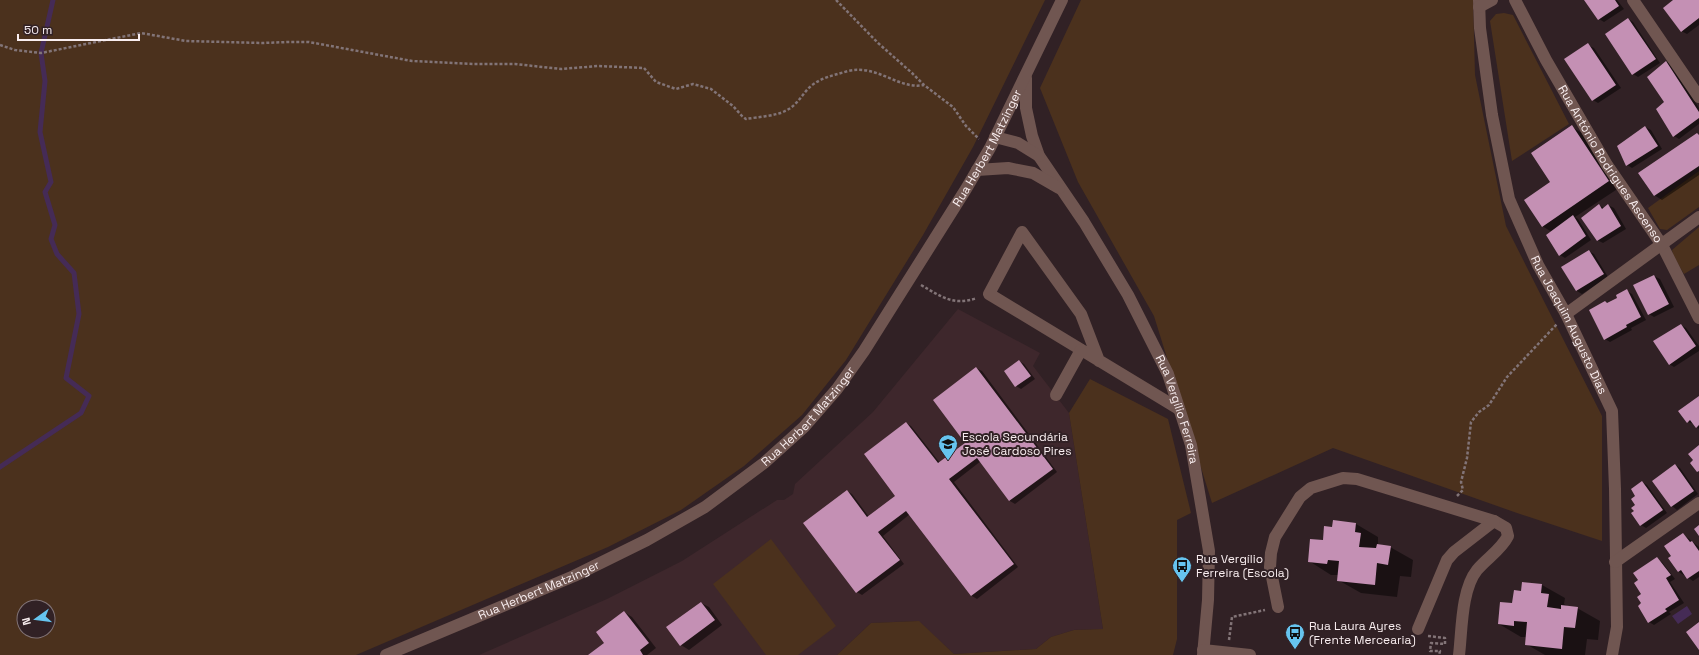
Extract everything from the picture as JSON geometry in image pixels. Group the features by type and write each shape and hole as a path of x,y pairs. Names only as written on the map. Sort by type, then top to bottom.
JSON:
{"street":[{"name":"Rua Herbert Matzinger","path":"386,655 574,576 647,540 711,502 764,463 808,422 837,389 891,310 977,170 990,148 1026,77 1062,0"},
{"path":"1479,4 1492,0"},
{"name":"Rua António Rodrigues Ascenso","path":"1511,0 1517,5 1546,60 1608,165 1662,245 1699,318"},
{"path":"1633,0 1699,97"},
{"name":"Rua Joaquim Augusto Dias","path":"1479,4 1480,28 1492,115 1509,199 1538,265 1566,314 1612,411 1615,489 1616,627 1612,655"},
{"name":"Rua Vergílio Ferreira","path":"1026,77 1026,108 1032,136 1039,156 1084,222 1128,295 1168,374 1180,409 1191,445 1209,551 1209,585 1203,652"},
{"name":"Rua Vergílio Ferreira","path":"995,137 1018,143 1039,156"},
{"name":"Rua Vergílio Ferreira","path":"977,170 1008,168 1033,173 1061,190"},
{"path":"1566,314 1699,217"},
{"path":"1099,361 1081,314 1022,232 989,294 1099,361 1180,409"},
{"path":"1056,395 1081,350"},
{"path":"1278,607 1270,567 1271,553 1275,537 1300,497 1311,488 1343,478 1357,479 1494,522 1506,528 1508,536 1504,544 1476,571 1470,584 1466,599 1459,655"},
{"path":"1615,562 1699,503"},
{"path":"1418,629 1447,560 1454,552 1494,522"},
{"path":"1203,652 1250,655"}],"path":[{"path":"836,0 878,44 912,73 924,86 953,107 966,126 990,148"},
{"path":"0,45 15,50 41,53 141,33 186,41 263,43 310,42 412,61 473,64 515,64 560,69 598,66 644,68 656,82 676,89 693,84 711,89 733,106 746,119 784,112 798,102 811,86 826,77 848,71 862,70 880,73 914,87 924,86"},
{"path":"910,279 947,300 966,302 989,294"},
{"path":"1447,507 1463,490 1461,482 1467,458 1471,422 1479,412 1489,405 1507,378 1566,314"},
{"path":"1228,653 1232,618 1278,607"},
{"path":"1430,637 1446,638 1445,644 1431,643 1430,651 1440,651 1439,655"}],"shaded area":[{"path":"0,0 1045,0 973,147 923,235 846,360 802,415 744,466 681,510 608,547 356,655 0,655"},
{"path":"1081,0 1473,0 1475,75 1506,226 1602,416 1602,541 1517,513 1333,448 1212,503 1154,316 1078,182 1040,88"},
{"path":"1504,13 1513,15 1569,124 1512,161 1490,21 1496,14"},
{"path":"1699,171 1699,207 1667,230 1660,229 1648,208"},
{"path":"1699,227 1699,265 1684,274 1673,255 1672,250"},
{"name":"Escola Secundária José Cardoso Pires","path":"958,309 1040,353 1033,366 1069,413 1103,629 1074,630 1051,637 1036,649 954,654 918,621 871,623 837,655 479,655 607,599 682,561 777,500 784,500 793,494 795,484 873,412"},
{"path":"1090,379 1168,419 1191,513 1177,520 1177,639 1173,655 837,655 871,623 919,621 954,654 1036,649 1051,637 1074,630 1103,629 1069,413"},
{"path":"771,539 836,626 798,655 766,655 713,584"},
{"path":"1687,606 1692,614 1678,624 1672,616"}],"building":[{"path":"1584,0 1615,0 1619,6 1598,20"},
{"path":"1673,0 1699,0 1699,18 1681,32 1663,8"},
{"path":"1628,18 1656,59 1632,75 1605,34"},
{"path":"1588,43 1616,85 1592,101 1564,59"},
{"path":"1666,61 1699,112 1699,118 1673,137 1656,109 1664,102 1647,77"},
{"path":"1572,125 1609,181 1542,227 1524,200 1550,182 1531,153"},
{"path":"1645,126 1658,146 1626,166 1617,146"},
{"path":"1697,133 1699,135 1699,166 1654,196 1638,173"},
{"path":"1599,204 1602,209 1608,204 1621,226 1597,241 1581,218"},
{"path":"1573,215 1586,236 1559,256 1546,235"},
{"path":"1589,250 1604,274 1576,291 1561,267"},
{"path":"1654,275 1669,304 1648,315 1633,285"},
{"path":"1627,289 1641,317 1604,340 1589,310 1605,301 1607,303 1617,298 1616,295"},
{"path":"1681,324 1696,346 1669,365 1653,341"},
{"path":"1019,360 1031,376 1015,387 1004,371"},
{"path":"976,367 1053,469 1009,501 977,458 949,479 1014,564 971,596 906,511 878,532 900,560 856,593 803,523 847,490 867,517 895,496 864,454 906,422 938,463 965,443 933,400"},
{"path":"1699,396 1699,425 1696,428 1690,420 1687,423 1678,411"},
{"path":"1699,445 1699,471 1697,472 1690,463 1693,460 1688,454"},
{"path":"1675,464 1694,491 1671,507 1652,481"},
{"path":"1642,481 1663,510 1640,526 1631,513 1634,511 1631,508 1635,505 1631,499 1635,496 1631,489"},
{"path":"1333,520 1356,523 1355,532 1361,533 1359,547 1376,548 1377,544 1391,546 1388,565 1377,563 1375,585 1337,581 1339,561 1328,560 1327,564 1308,562 1310,539 1323,540 1324,526 1332,527"},
{"path":"1699,525 1699,536 1694,529"},
{"path":"1683,533 1690,542 1692,541 1699,551 1699,571 1687,579 1681,570 1678,572 1668,558 1671,556 1664,546"},
{"path":"1657,557 1671,575 1666,578 1679,600 1665,609 1667,611 1648,623 1638,606 1641,603 1637,597 1641,594 1634,583 1638,580 1633,573"},
{"path":"1522,582 1542,584 1541,593 1549,594 1547,607 1561,609 1561,605 1578,607 1575,628 1564,627 1562,649 1525,645 1527,622 1514,621 1514,626 1498,624 1500,602 1512,603 1514,590 1521,591"},
{"path":"701,602 715,620 680,646 666,627"},
{"path":"624,611 649,643 640,650 643,655 588,655 604,643 596,632"},
{"path":"1699,622 1699,650 1686,632"}],"waterway":[{"path":"0,467 81,413 89,396 66,378 79,314 74,273 57,254 51,239 55,225 45,192 51,182 40,132 45,81 41,53 53,0"}],"place":[{"name":"Escola Secundária José Cardoso Pires","path":"948,461"},
{"name":"Rua Vergílio Ferreira (Escola)","path":"1182,583"},
{"name":"Rua Laura Ayres (Frente Mercearia)","path":"1295,650"}]}
